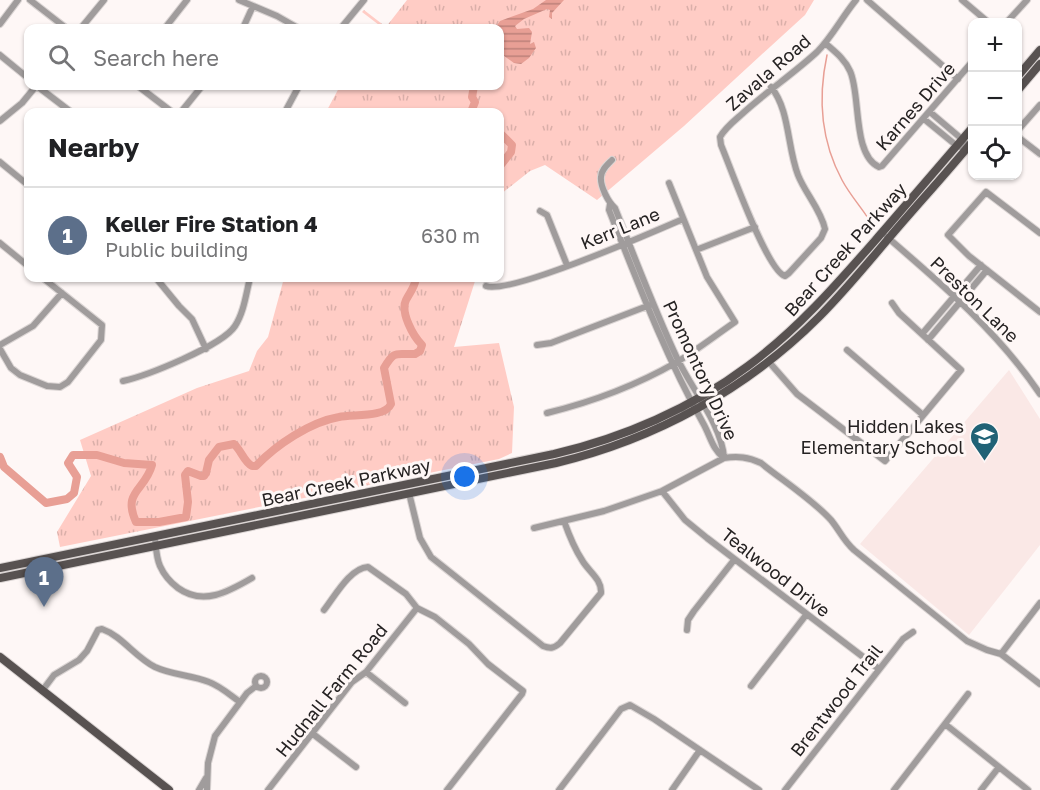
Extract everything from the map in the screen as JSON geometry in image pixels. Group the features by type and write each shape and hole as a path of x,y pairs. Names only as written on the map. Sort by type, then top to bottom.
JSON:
{"main road":[{"path":"1021,72 1040,50"},
{"path":"1022,84 1040,64"},
{"name":"Bear Creek Parkway","path":"2,568 89,551 155,542 410,493 587,455 633,439 697,403 747,367 799,324 830,293 968,133"},
{"name":"Bear Creek Parkway","path":"4,577 90,560 155,542 576,449 697,403 735,386 769,362 820,316 968,148"},
{"path":"89,551 90,560"},
{"path":"53,558 55,567"},
{"path":"2,568 4,577"},
{"path":"0,657 169,790"}],"street":[{"path":"0,24 18,0"},
{"path":"30,0 61,24"},
{"path":"84,24 104,0"},
{"path":"168,24 187,0"},
{"path":"239,0 291,24"},
{"path":"344,24 364,0"},
{"name":"Zavala Road","path":"755,227 720,138 725,129 771,87 802,65 825,43 856,0"},
{"path":"867,0 957,79"},
{"path":"962,0 983,18"},
{"path":"1011,18 1027,0"},
{"path":"245,24 253,6"},
{"name":"Karnes Drive","path":"825,43 850,69 861,135 872,163 879,167 924,119 968,67"},
{"path":"0,55 24,75"},
{"path":"696,250 755,227 768,256 783,276 789,273 824,232 824,225 798,176 783,108 771,87"},
{"path":"0,121 33,90"},
{"path":"42,90 66,108"},
{"path":"143,90 167,108"},
{"path":"184,108 199,90"},
{"path":"287,108 297,90"},
{"path":"1021,126 1040,105"},
{"path":"930,112 960,143"},
{"path":"924,119 960,143 968,145"},
{"path":"1022,140 1040,154"},
{"name":"Promontory Drive","path":"612,160 601,177 610,204 615,208 625,242 682,383 713,425 723,449 724,458"},
{"path":"0,162 24,182"},
{"path":"548,413 608,394 675,363 735,322 707,278 669,183"},
{"path":"1040,233 986,192 948,235 1040,312"},
{"path":"540,211 546,215 567,266"},
{"name":"Kerr Lane","path":"486,286 492,288 531,279 683,219"},
{"name":"Preston Lane","path":"882,232 954,296 1013,356 1040,394"},
{"path":"0,243 24,263"},
{"path":"922,334 954,296 984,267"},
{"path":"928,340 960,302 984,267"},
{"path":"48,282 62,293 102,325 101,340 68,382 54,388 20,375 11,368 0,347 33,326 62,293"},
{"path":"159,282 192,319 206,349"},
{"path":"123,381 206,349 226,336 235,326 241,313 249,282"},
{"path":"769,362 797,394 885,461 962,370 899,313 892,303"},
{"path":"537,345 551,343 650,305"},
{"path":"847,350 923,415"},
{"name":"Promontory Drive","path":"675,363 689,379 716,452 724,458"},
{"path":"682,383 689,379"},
{"path":"706,428 713,425"},
{"path":"534,528 604,511 662,491 724,458 735,456 749,458 761,463 831,521 843,540 854,550 967,641 1000,654 1040,684"},
{"name":"Tealwood Drive","path":"662,491 686,520 734,560 879,669"},
{"path":"410,493 420,538 432,557 543,646 549,648 560,643 598,597 601,590 599,582 574,547 564,521"},
{"path":"155,542 160,566 170,581 187,595 205,598 216,596 252,578"},
{"path":"687,630 688,620 694,611 734,560"},
{"path":"324,610 352,574 361,567 368,567 406,594 417,608 435,617 469,644 488,664 523,691 447,790"},
{"path":"1000,654 1040,603"},
{"name":"Hudnall Farm Road","path":"268,790 352,682 366,672 417,608"},
{"path":"751,686 806,615"},
{"path":"42,691 54,675 79,660 87,651 98,630 102,629 116,637 137,656 154,667 210,682 240,702"},
{"name":"Brentwood Trail","path":"785,790 903,639 914,632"},
{"path":"366,672 405,703"},
{"path":"199,790 206,777 209,751 215,736 240,702 256,686"},
{"path":"894,790 968,694"},
{"path":"559,790 621,709 626,706 634,706 759,790"},
{"path":"945,724 1028,790"},
{"path":"313,734 356,767"},
{"path":"672,790 700,750"},
{"path":"981,790 999,767"},
{"path":"206,777 207,790"}],"shaded area":[{"path":"546,0 564,0 552,13 552,19 549,17 550,10 547,9 524,19 515,26 517,29 529,28 532,32 530,44 534,42 536,48 521,64 514,63 504,56 504,24 498,24 500,21 533,9"},
{"name":"Hidden Lakes Elementary School","path":"1009,370 1040,419 1040,545 969,635 860,544"}],"green space":[{"path":"407,0 814,0 805,15 684,126 597,200 545,165 530,171 504,192 504,108 328,108 338,90 504,90 504,24 388,24"},
{"path":"364,10 382,24 378,24 362,12"},
{"path":"283,282 475,282 454,347 499,343 514,407 512,453 499,459 60,547 57,532 91,476 80,440 197,388 249,371 257,351 268,337"}],"waterway":[{"path":"827,55 822,103 830,150 842,180 873,226"},
{"path":"473,90 472,97 475,102 473,108"},
{"path":"504,137 512,145 511,152 504,161"},
{"path":"0,457 4,467 46,503 67,499 74,493 77,477 68,463 73,455 97,455 124,463 152,465 145,481 133,497 132,512 136,522 159,522 186,517 188,502 185,475 188,471 204,476 209,460 219,447 234,444 249,464 256,466 273,450 305,429 339,417 382,412 388,408 391,404 384,368 394,355 415,354 420,351 422,345 411,330 405,311 406,300 415,282"}],"place":[{"name":"Hidden Lakes Elementary School","path":"985,462"},
{"name":"Keller Fire Station 4","path":"44,607"}]}
